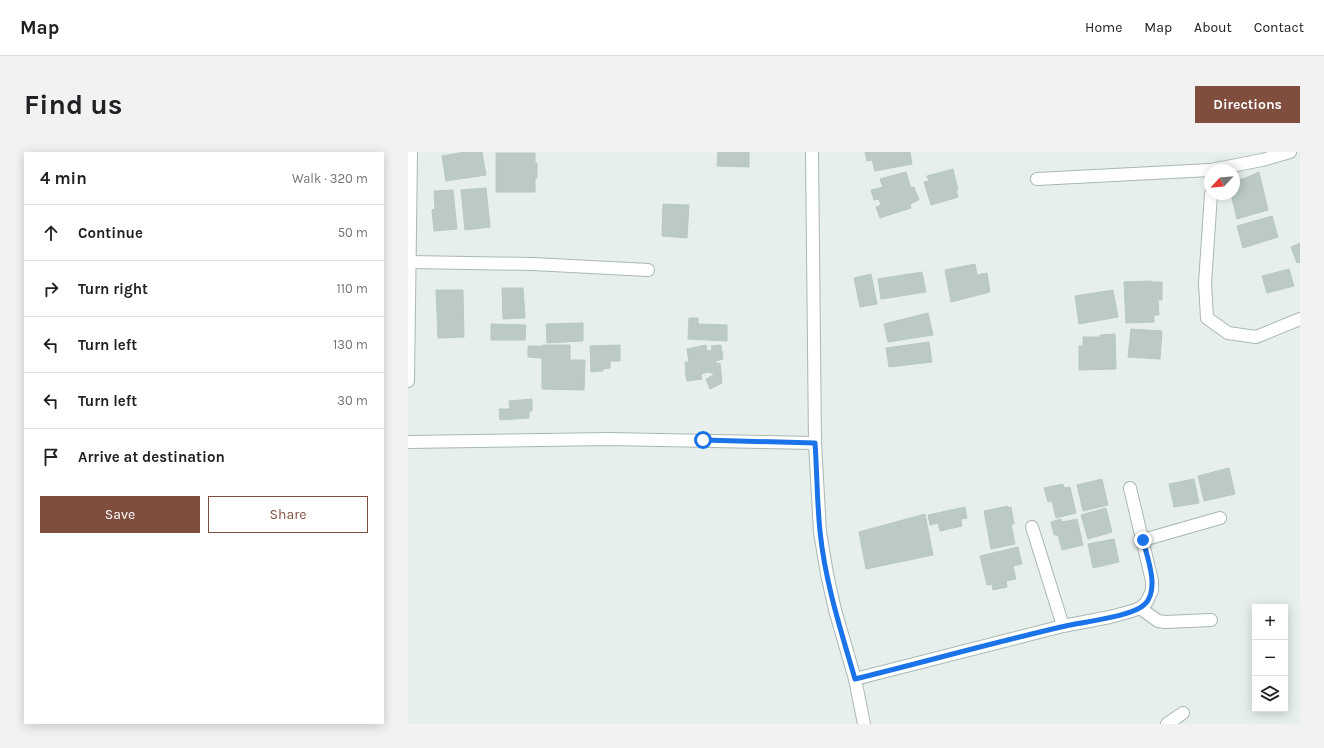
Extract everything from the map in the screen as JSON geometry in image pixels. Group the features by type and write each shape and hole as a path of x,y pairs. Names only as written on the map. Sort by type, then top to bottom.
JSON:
{"street":[{"path":"408,381 411,152"},
{"path":"812,152 815,443 820,532 834,610 855,679 864,724"},
{"path":"1240,164 1290,152"},
{"path":"1037,179 1204,170"},
{"path":"1211,200 1205,283 1207,318 1228,333 1256,338 1300,319"},
{"path":"410,262 533,264 648,270"},
{"path":"408,442 609,439 815,443"},
{"path":"855,679 1063,626 1110,617 1140,608 1149,598 1152,591 1152,581 1130,488"},
{"path":"1143,540 1220,518"},
{"path":"1032,527 1063,626"},
{"path":"1140,608 1158,620 1165,622 1211,620"},
{"path":"1168,724 1183,713"}],"building":[{"path":"465,152 482,152 486,175 446,181 442,156"},
{"path":"718,152 749,152 749,167 717,166"},
{"path":"865,152 910,152 912,164 875,171 872,160 867,161"},
{"path":"496,153 535,153 537,178 535,178 535,192 496,192"},
{"path":"953,169 958,190 956,190 958,197 931,205 924,182 929,181 927,176"},
{"path":"906,172 911,188 914,187 919,200 910,204 911,208 880,218 876,207 881,205 879,199 874,200 871,190 883,187 880,179"},
{"path":"1259,172 1268,210 1237,219 1232,200 1240,200 1240,179"},
{"path":"486,188 490,227 465,230 461,190"},
{"path":"453,190 457,229 434,231 432,210 435,209 434,191"},
{"path":"663,204 689,205 687,238 662,236"},
{"path":"1272,216 1278,237 1243,248 1237,226"},
{"path":"1300,243 1300,262 1297,263 1291,247"},
{"path":"975,264 977,275 987,273 990,292 951,302 945,270"},
{"path":"1289,269 1294,286 1267,293 1262,276"},
{"path":"922,272 926,292 881,299 878,279"},
{"path":"871,274 877,304 860,307 854,278"},
{"path":"1124,282 1162,282 1162,300 1158,300 1159,315 1154,315 1154,322 1126,323"},
{"path":"502,288 523,288 525,318 503,319"},
{"path":"436,290 463,290 464,337 438,338"},
{"path":"1113,290 1118,317 1079,324 1075,296"},
{"path":"928,313 933,335 888,342 884,324"},
{"path":"689,318 698,318 698,324 727,325 727,341 688,339"},
{"path":"583,323 583,341 547,343 546,324"},
{"path":"491,324 526,325 525,340 491,340"},
{"path":"1131,329 1162,331 1160,359 1128,357"},
{"path":"1115,334 1116,369 1079,370 1079,346 1083,346 1083,337 1100,337 1100,335"},
{"path":"929,342 932,362 889,367 886,348"},
{"path":"570,345 570,360 585,360 584,390 542,389 542,358 528,357 528,346"},
{"path":"620,345 620,361 610,361 610,368 603,369 603,371 591,372 590,346"},
{"path":"706,345 707,351 712,350 711,346 721,345 723,359 716,361 716,364 720,363 722,383 710,389 706,379 715,374 708,372 701,374 702,379 687,381 685,372 685,362 689,362 687,349"},
{"path":"532,399 532,411 529,411 529,418 500,420 499,409 510,409 509,401"},
{"path":"1229,468 1235,494 1204,501 1198,476"},
{"path":"1102,479 1108,505 1083,511 1077,485"},
{"path":"1194,479 1199,503 1174,507 1169,484"},
{"path":"1063,484 1064,488 1070,487 1076,513 1056,518 1052,501 1048,502 1044,488"},
{"path":"1008,506 1008,508 1011,507 1014,524 1011,524 1015,544 991,549 984,511"},
{"path":"965,507 967,518 961,519 962,526 940,531 938,523 930,525 928,515"},
{"path":"1106,508 1112,532 1088,539 1081,515"},
{"path":"925,514 933,555 866,569 859,532"},
{"path":"1061,519 1062,522 1077,519 1083,545 1062,550 1058,535 1054,535 1051,522"},
{"path":"1114,539 1119,562 1093,568 1088,544"},
{"path":"1018,547 1022,564 1013,566 1016,579 1006,581 1007,587 993,590 992,584 987,585 980,556"}],"route":[{"path":"703,440 815,443 820,532 827,574 834,610 855,679 1063,626 1110,617 1140,608 1146,603 1152,591 1150,569 1143,540"}]}
